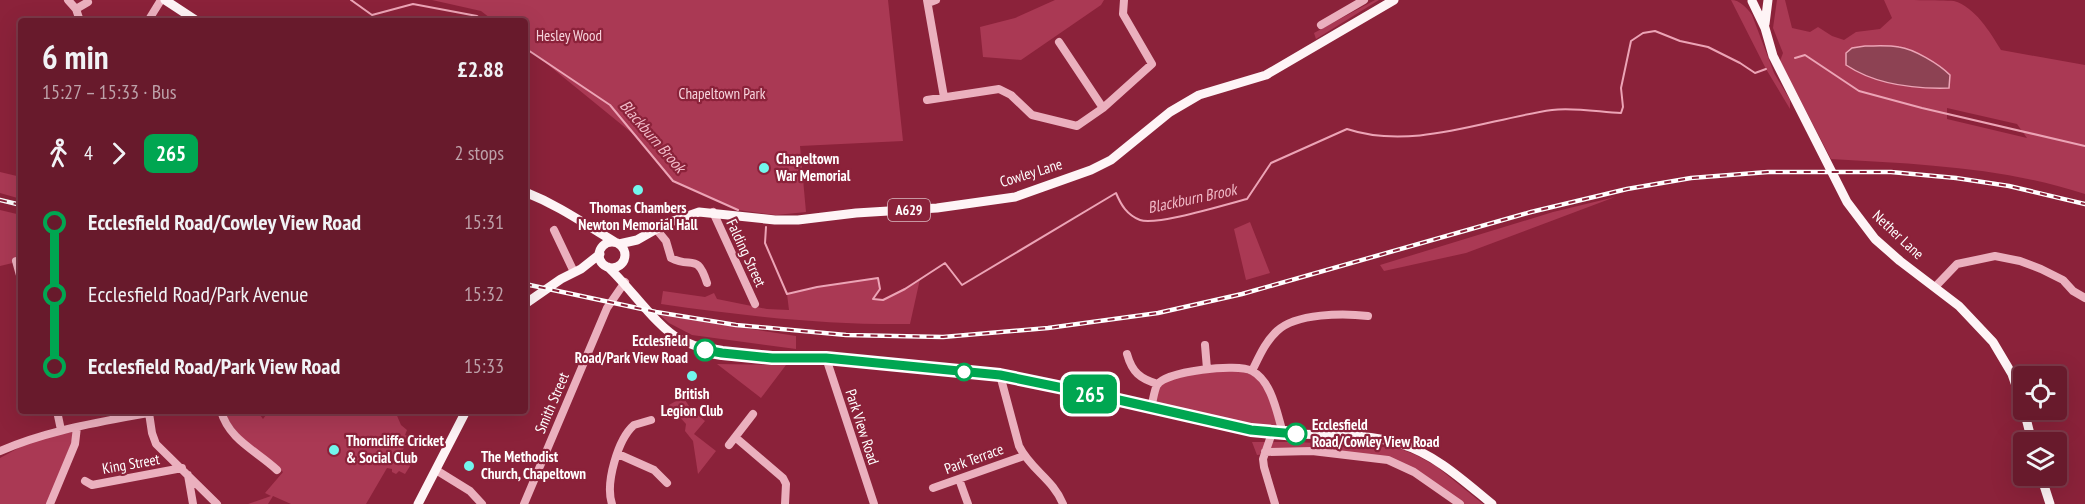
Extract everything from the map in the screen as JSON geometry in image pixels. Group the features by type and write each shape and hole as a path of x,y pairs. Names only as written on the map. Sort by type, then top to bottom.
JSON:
{"main road":[{"path":"163,0 192,18"},
{"name":"Cowley Lane","path":"617,243 637,240 656,229 699,212 775,220 798,220 856,213 937,208 1015,197 1091,170 1111,160 1170,112 1199,95 1266,75 1394,0"},
{"path":"1751,0 1759,0"},
{"name":"Nether Lane","path":"1751,0 1765,28 1773,56 1847,202 1875,239 1959,306 1993,342 2013,377"},
{"name":"Nether Lane","path":"1765,28 1768,0"},
{"path":"528,193 566,211 589,228 617,243 624,250 625,282"},
{"path":"589,228 597,239 600,260 625,282 669,333 705,350 772,358 826,358 1000,375 1251,430 1369,437 1401,444 1433,460 1492,504"},
{"name":"Cowley Lane","path":"624,260 637,240"},
{"path":"528,302 578,270 606,244 617,243"},
{"path":"578,270 616,267 624,260"},
{"path":"528,308 536,297"},
{"path":"418,504 464,414"},
{"path":"2044,486 2050,504"}],"street":[{"path":"68,0 76,9 79,18"},
{"path":"150,18 163,0"},
{"path":"936,0 927,2 944,97"},
{"path":"927,100 999,89 1011,95 1032,115 1077,126 1103,108 1152,64 1123,14 1124,0"},
{"path":"1321,26 1364,0"},
{"path":"76,9 88,2"},
{"path":"1059,42 1103,108"},
{"name":"Falding Street","path":"713,212 755,304"},
{"path":"656,229 666,241 671,258 698,264 703,270 707,283"},
{"path":"554,230 578,270"},
{"path":"1935,287 1957,264 1995,256 2041,268 2063,280 2073,291 2085,298"},
{"path":"15,261 18,270"},
{"name":"Smith Street","path":"524,504 607,308 625,282"},
{"path":"1252,371 1268,340 1279,329 1298,320 1327,315 1368,316"},
{"path":"1205,344 1207,369"},
{"path":"1127,354 1130,366 1136,374 1147,381 1158,384"},
{"name":"Park View Road","path":"826,358 874,504"},
{"path":"1151,408 1158,384 1167,378 1207,369 1235,368 1252,371 1265,384 1275,406 1283,433"},
{"path":"1000,375 1019,446 1028,462 1057,490 1062,504"},
{"path":"58,414 61,430"},
{"path":"0,451 30,438 143,414"},
{"path":"153,414 152,433 156,444 217,504"},
{"path":"222,414 225,422 240,442 278,470"},
{"path":"729,445 753,414"},
{"path":"612,504 609,480 618,454 631,427 651,420"},
{"path":"50,504 75,444 77,427"},
{"path":"1272,433 1265,452 1264,467 1275,504"},
{"path":"735,437 783,478 786,484 785,504"},
{"path":"1265,452 1312,451 1388,460 1414,472 1460,504"},
{"path":"618,454 654,470 667,483"},
{"name":"Park Terrace","path":"933,488 1024,456"},
{"path":"436,470 470,491 482,504"},
{"path":"185,471 193,504"},
{"name":"King Street","path":"85,481 92,485 185,471"},
{"path":"959,479 968,504"}],"green space":[{"name":"Chapeltown Park","path":"432,0 888,0 903,141 800,146 806,212 776,215 738,210 673,181 638,138 528,48 528,18 490,18 481,11"},
{"path":"1055,0 1104,0 1101,5 1021,60 983,57 980,27 1015,18"},
{"path":"1375,0 1379,0 1316,39 1314,33"},
{"path":"1731,0 1746,7 1752,15 1774,73 1790,100 1790,109 1766,69"},
{"path":"1777,0 1785,0 1792,28 1810,32 1818,27 1844,40 1856,32 1880,29 1892,18 1884,0 1954,1 1975,14 2001,50 2085,65 2085,194 1991,172 1928,165 1831,159 1780,61 1783,53 1773,28","holes":["1901,47 1942,67 1846,65 1846,53","1947,108 2017,124 2027,138 1947,119"]},
{"path":"0,172 18,176 18,198 0,193"},
{"path":"1615,197 1466,253 1384,271 1380,265 1553,212"},
{"path":"0,210 18,214 18,262 0,266"},
{"path":"1250,222 1270,273 1246,280 1234,229"},
{"path":"878,278 880,289 873,299 883,300 920,279 910,324 785,319 661,304 663,291 705,297 714,293 717,299 767,309 789,310 787,294"},
{"path":"660,315 796,336 796,349 692,335 669,323"},
{"path":"717,364 786,365 761,398"},
{"path":"1235,370 1249,374 1261,384 1269,398 1278,430 1256,430 1154,407 1159,390 1167,382 1196,374"},
{"path":"683,397 691,409 705,421 694,434 716,451 698,474 693,441 685,431 686,424 669,405"},
{"name":"Thorncliffe Cricket & Social Club","path":"226,414 259,414 263,419 267,414 396,414 401,425 407,430 405,435 408,436 401,455 410,466 405,474 399,471 396,474 392,472 392,469 387,468 366,504 291,504 273,496 268,504 248,504 271,496 265,493 283,472 242,437"},
{"path":"73,432 72,441 47,504 0,504 0,458 35,439"},
{"path":"1252,442 1298,442 1398,448 1436,466 1483,504 1465,504 1413,468 1311,449 1257,455"}],"shaded area":[{"path":"1895,46 1919,54 1950,75 1949,88 1922,88 1896,84 1870,77 1846,65 1846,53 1852,48"}],"waterway":[{"name":"Blackburn Brook","path":"351,0 372,15 413,4 480,18"},
{"name":"Blackburn Brook","path":"766,227 765,243 787,294 878,278 880,289 873,299 883,300 905,289 945,263 962,285 1116,193 1128,212 1135,218 1148,221 1176,217 1247,199 1271,163 1347,129 1372,135 1398,137 1450,131 1560,109 1621,113 1623,107 1621,88 1631,41 1643,33 1655,31 1680,41 1708,47 1755,73 1766,69"},
{"name":"Blackburn Brook","path":"528,50 610,105 673,181 738,210"},
{"path":"1795,58 1805,55 1859,91 2085,146"}],"railway":[{"path":"528,285 656,312 736,325 846,335 943,337 1048,328 1158,313 1242,294 1531,212 1627,189 1691,178 1768,172 1891,172 2009,186 2085,204"},
{"path":"0,200 18,204"}],"bus line":[{"name":"265","path":"705,350 772,358 826,358 888,366 1000,375 1251,430 1296,434"}],"place":[{"name":"Chapeltown War Memorial","path":"764,168"},
{"name":"Thomas Chambers Newton Memorial Hall","path":"638,190"},
{"name":"Ecclesfield Road/Park View Road","path":"705,350"},
{"name":"British Legion Club","path":"692,376"},
{"name":"Ecclesfield Road/Cowley View Road","path":"1296,434"},
{"name":"Thorncliffe Cricket & Social Club","path":"334,450"},
{"name":"The Methodist Church, Chapeltown","path":"469,466"}],"park label":[{"name":"Hesley Wood","path":"569,36"}]}
